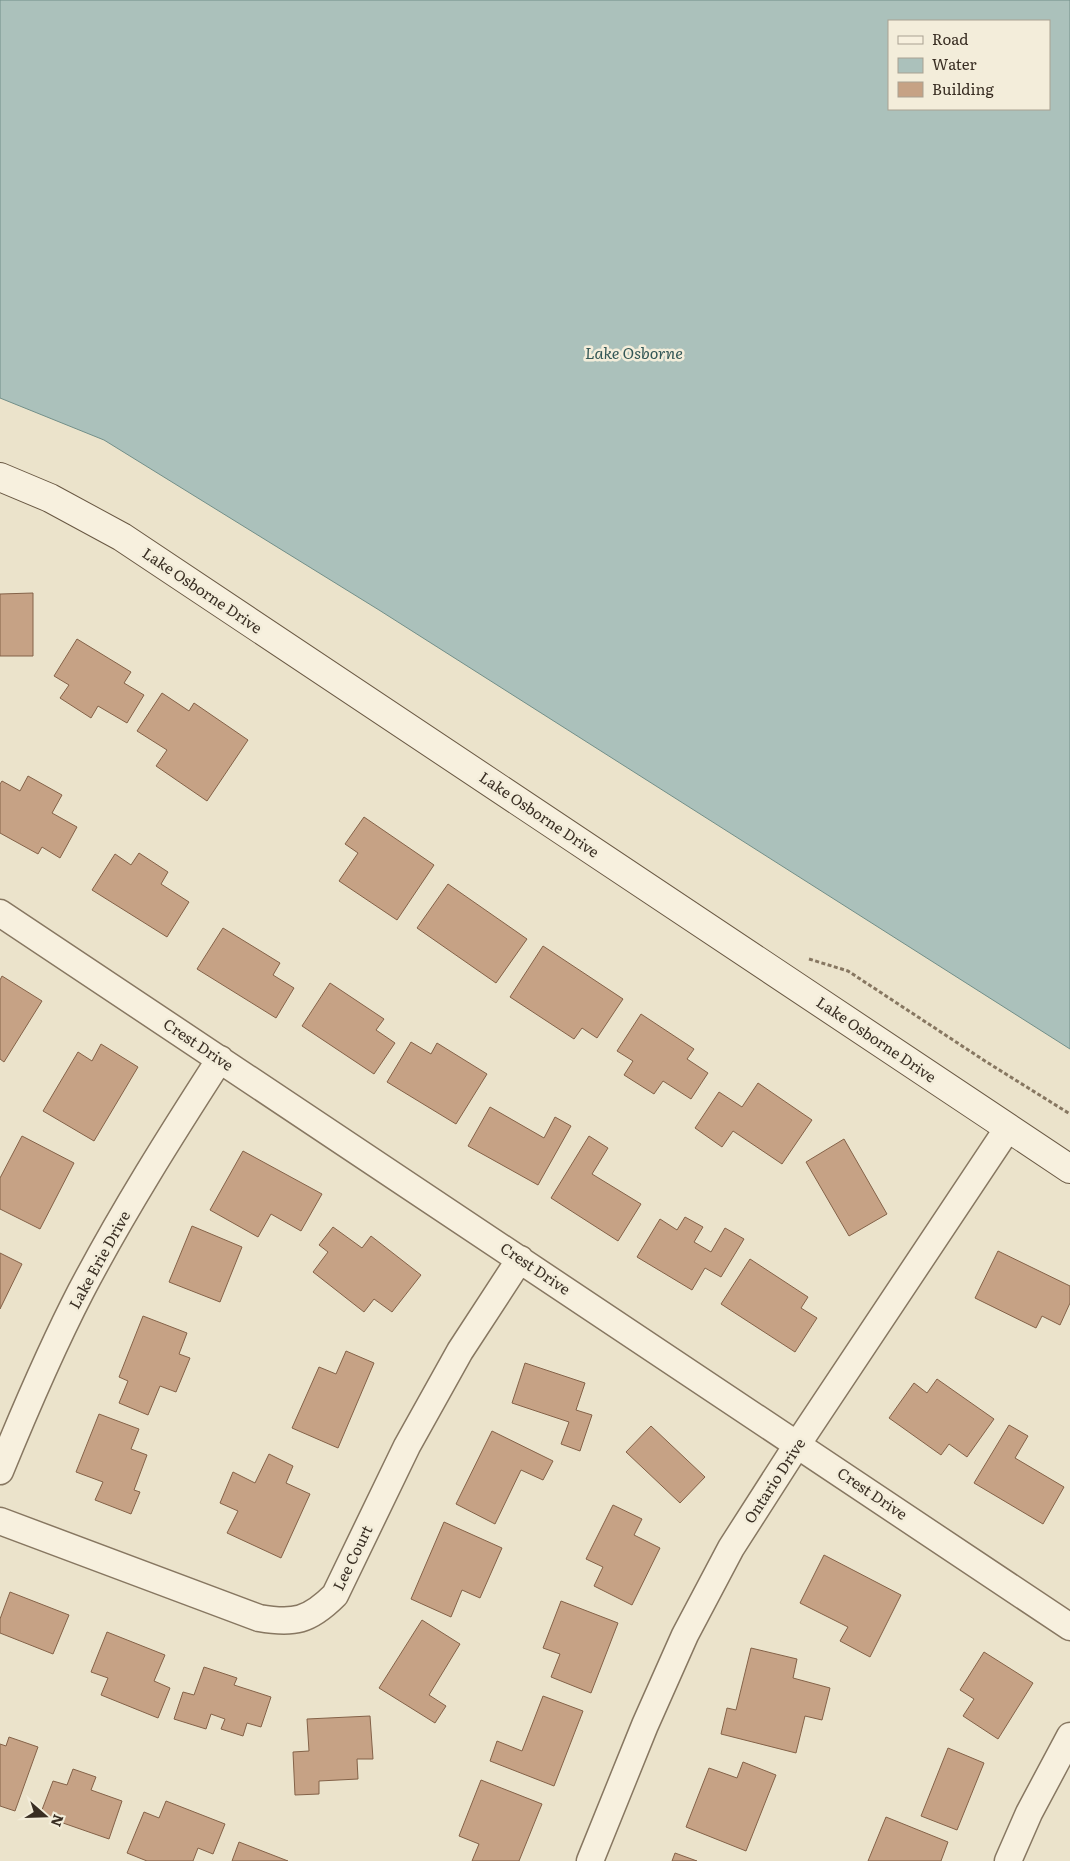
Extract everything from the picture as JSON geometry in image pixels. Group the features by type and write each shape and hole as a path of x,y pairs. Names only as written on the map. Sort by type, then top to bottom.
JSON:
{"street":[{"name":"Lake Osborne Drive","path":"0,477 50,498 122,537 1070,1169"},
{"name":"Crest Drive","path":"0,913 1070,1626"},
{"name":"Lake Erie Drive","path":"0,1471 29,1399 81,1291 155,1160 220,1059"},
{"name":"Ontario Drive","path":"590,1861 645,1725 685,1635 731,1548 1008,1128"},
{"name":"Lee Court","path":"0,1521 259,1618 280,1622 301,1619 320,1610 335,1595 407,1446 460,1351 520,1259"},
{"path":"1008,1861 1029,1813 1070,1736"}],"water":[{"name":"Lake Osborne","path":"0,0 1070,0 1070,1049 379,610 104,440 0,398"}],"building":[{"path":"33,593 33,656 0,656 0,594"},
{"path":"77,639 131,672 124,683 144,695 127,723 98,706 91,718 60,698 69,685 54,676"},
{"path":"162,693 189,711 194,703 248,740 207,801 156,766 167,750 137,731"},
{"path":"28,776 62,795 52,813 77,827 60,858 42,847 38,854 0,833 0,784 2,781 20,791"},
{"path":"364,817 434,865 397,920 339,881 358,853 345,844"},
{"path":"139,853 168,872 161,884 189,902 167,937 92,890 115,854 131,865"},
{"path":"448,884 527,939 496,983 417,928"},
{"path":"223,928 280,963 273,975 294,988 276,1018 197,969"},
{"path":"543,946 623,999 597,1038 582,1028 574,1039 510,997"},
{"path":"2,976 42,1001 4,1062 0,1059 0,980"},
{"path":"330,983 384,1019 376,1030 395,1043 374,1074 302,1026"},
{"path":"641,1014 694,1049 687,1059 708,1073 691,1099 663,1081 654,1094 624,1075 633,1061 617,1051"},
{"path":"411,1042 431,1054 437,1043 487,1074 456,1124 387,1082"},
{"path":"101,1044 138,1067 94,1141 43,1111 78,1052 92,1061"},
{"path":"758,1083 812,1120 782,1164 733,1131 722,1147 695,1128 719,1092 742,1107"},
{"path":"490,1107 544,1138 555,1117 571,1126 538,1185 468,1146"},
{"path":"22,1136 74,1163 40,1229 0,1209 0,1178"},
{"path":"589,1136 608,1148 592,1174 641,1204 618,1241 551,1198"},
{"path":"844,1139 887,1214 849,1236 806,1162"},
{"path":"243,1151 322,1194 301,1231 271,1214 258,1237 210,1210"},
{"path":"685,1217 703,1227 694,1242 711,1252 725,1228 744,1239 721,1277 705,1268 692,1290 637,1257 660,1219 677,1230"},
{"path":"192,1226 242,1247 220,1302 169,1282"},
{"path":"333,1227 362,1248 371,1236 421,1275 392,1312 374,1299 364,1312 313,1272 328,1252 319,1245"},
{"path":"998,1251 1070,1286 1070,1303 1060,1325 1042,1316 1036,1328 975,1298"},
{"path":"0,1253 22,1264 0,1309"},
{"path":"750,1259 808,1297 801,1308 817,1318 795,1352 721,1304"},
{"path":"143,1316 187,1333 179,1354 190,1358 176,1392 160,1386 148,1415 119,1403 128,1381 119,1377"},
{"path":"346,1351 374,1363 338,1448 292,1428 319,1367 336,1374"},
{"path":"525,1363 585,1383 576,1410 592,1415 580,1451 561,1444 569,1422 512,1403"},
{"path":"937,1379 994,1419 967,1457 949,1444 941,1455 889,1418 914,1383 927,1393"},
{"path":"99,1414 139,1429 131,1449 147,1455 134,1490 140,1492 131,1514 95,1500 103,1482 76,1472"},
{"path":"1009,1425 1028,1436 1015,1458 1064,1487 1043,1524 974,1483"},
{"path":"651,1426 705,1477 680,1503 626,1452"},
{"path":"492,1431 553,1461 543,1480 521,1470 495,1524 456,1504"},
{"path":"269,1454 293,1466 286,1483 310,1494 281,1558 227,1533 238,1511 220,1503 233,1472 255,1483"},
{"path":"613,1505 642,1519 634,1535 660,1548 632,1605 594,1586 603,1567 586,1559"},
{"path":"444,1522 502,1548 480,1598 462,1590 451,1617 411,1599"},
{"path":"824,1555 901,1595 870,1657 840,1641 848,1627 800,1603"},
{"path":"10,1592 69,1615 53,1654 0,1633 0,1619"},
{"path":"561,1601 618,1623 591,1693 551,1677 560,1654 543,1648"},
{"path":"422,1620 460,1644 429,1695 446,1706 435,1723 379,1688"},
{"path":"107,1632 165,1655 154,1681 170,1688 158,1718 101,1695 108,1678 91,1672"},
{"path":"751,1648 797,1659 793,1678 830,1688 822,1720 805,1716 796,1753 721,1734 727,1708 736,1710"},
{"path":"984,1652 1033,1683 998,1739 963,1716 974,1699 960,1690"},
{"path":"204,1667 237,1678 234,1685 271,1697 261,1727 247,1723 243,1736 221,1729 225,1719 211,1714 206,1729 174,1719 183,1692 194,1695"},
{"path":"543,1696 583,1711 554,1786 490,1761 497,1741 522,1751"},
{"path":"370,1716 373,1759 357,1759 358,1779 319,1781 319,1794 295,1795 293,1752 309,1751 307,1719"},
{"path":"9,1737 38,1747 15,1811 0,1806 0,1744 6,1746"},
{"path":"948,1748 984,1763 957,1830 921,1816"},
{"path":"743,1762 776,1775 746,1851 686,1827 709,1768 737,1778"},
{"path":"73,1769 96,1777 91,1790 122,1801 109,1839 40,1815 53,1781 67,1785"},
{"path":"481,1780 542,1804 519,1861 472,1861 479,1844 459,1836"},
{"path":"166,1801 225,1824 213,1854 198,1848 193,1861 147,1861 127,1853 144,1812 159,1818"},
{"path":"886,1817 948,1842 941,1861 868,1861"},
{"path":"239,1842 288,1861 232,1861"},
{"path":"675,1853 697,1861 672,1861"}]}
